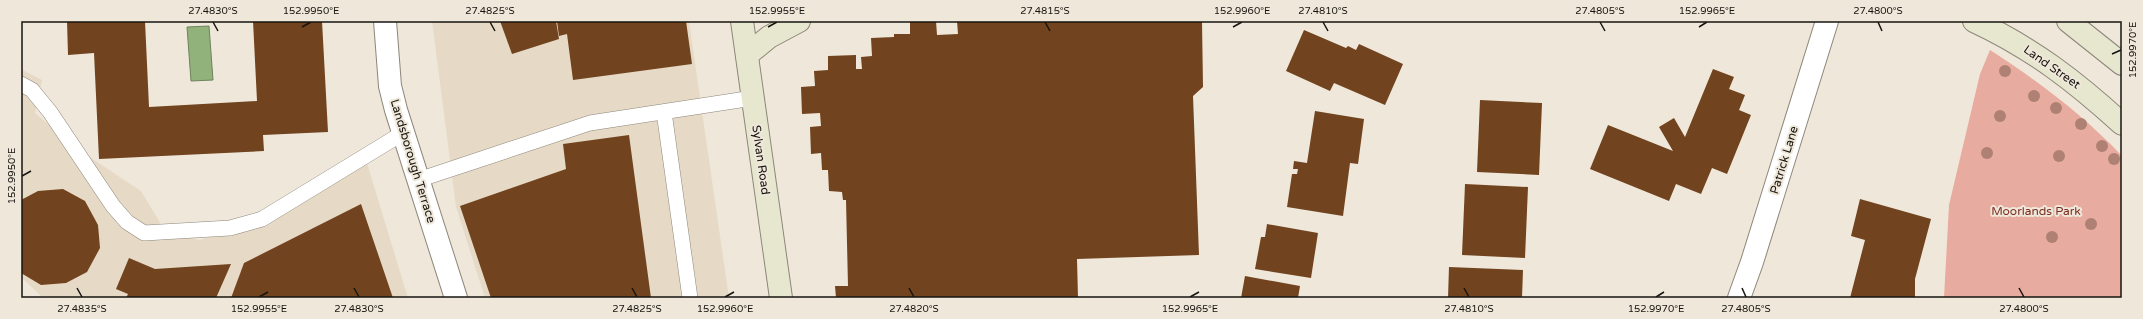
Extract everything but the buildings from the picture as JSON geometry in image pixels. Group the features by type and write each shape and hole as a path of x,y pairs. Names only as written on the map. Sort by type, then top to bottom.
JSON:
{"main road":[{"name":"Sylvan Road","path":"742,21 781,298"},
{"path":"747,55 769,37 799,21"},
{"name":"Land Street","path":"1974,21 2019,44 2058,69 2122,124"},
{"path":"2068,21 2122,64"}],"street":[{"name":"Landsborough Terrace","path":"385,21 390,86 402,133 456,298"},
{"name":"Patrick Lane","path":"1739,298 1752,262 1827,21"}],"lane":[{"path":"21,84 32,90 50,112 113,206 127,222 144,233 230,228 257,221 402,133"},
{"path":"418,180 590,123 753,98"},
{"path":"664,112 690,298"}],"shaded area":[{"path":"432,21 689,21 729,298 485,298 456,207"},
{"path":"209,26 213,80 191,81 187,27"},
{"path":"21,69 42,80 35,113 79,150 141,191 164,229 200,240 240,228 363,150 408,298 43,298 21,277"}],"green space":[{"name":"Moorlands Park","path":"1990,50 2059,99 2091,126 2122,156 2122,298 1944,298 1949,205 1980,74"}]}
